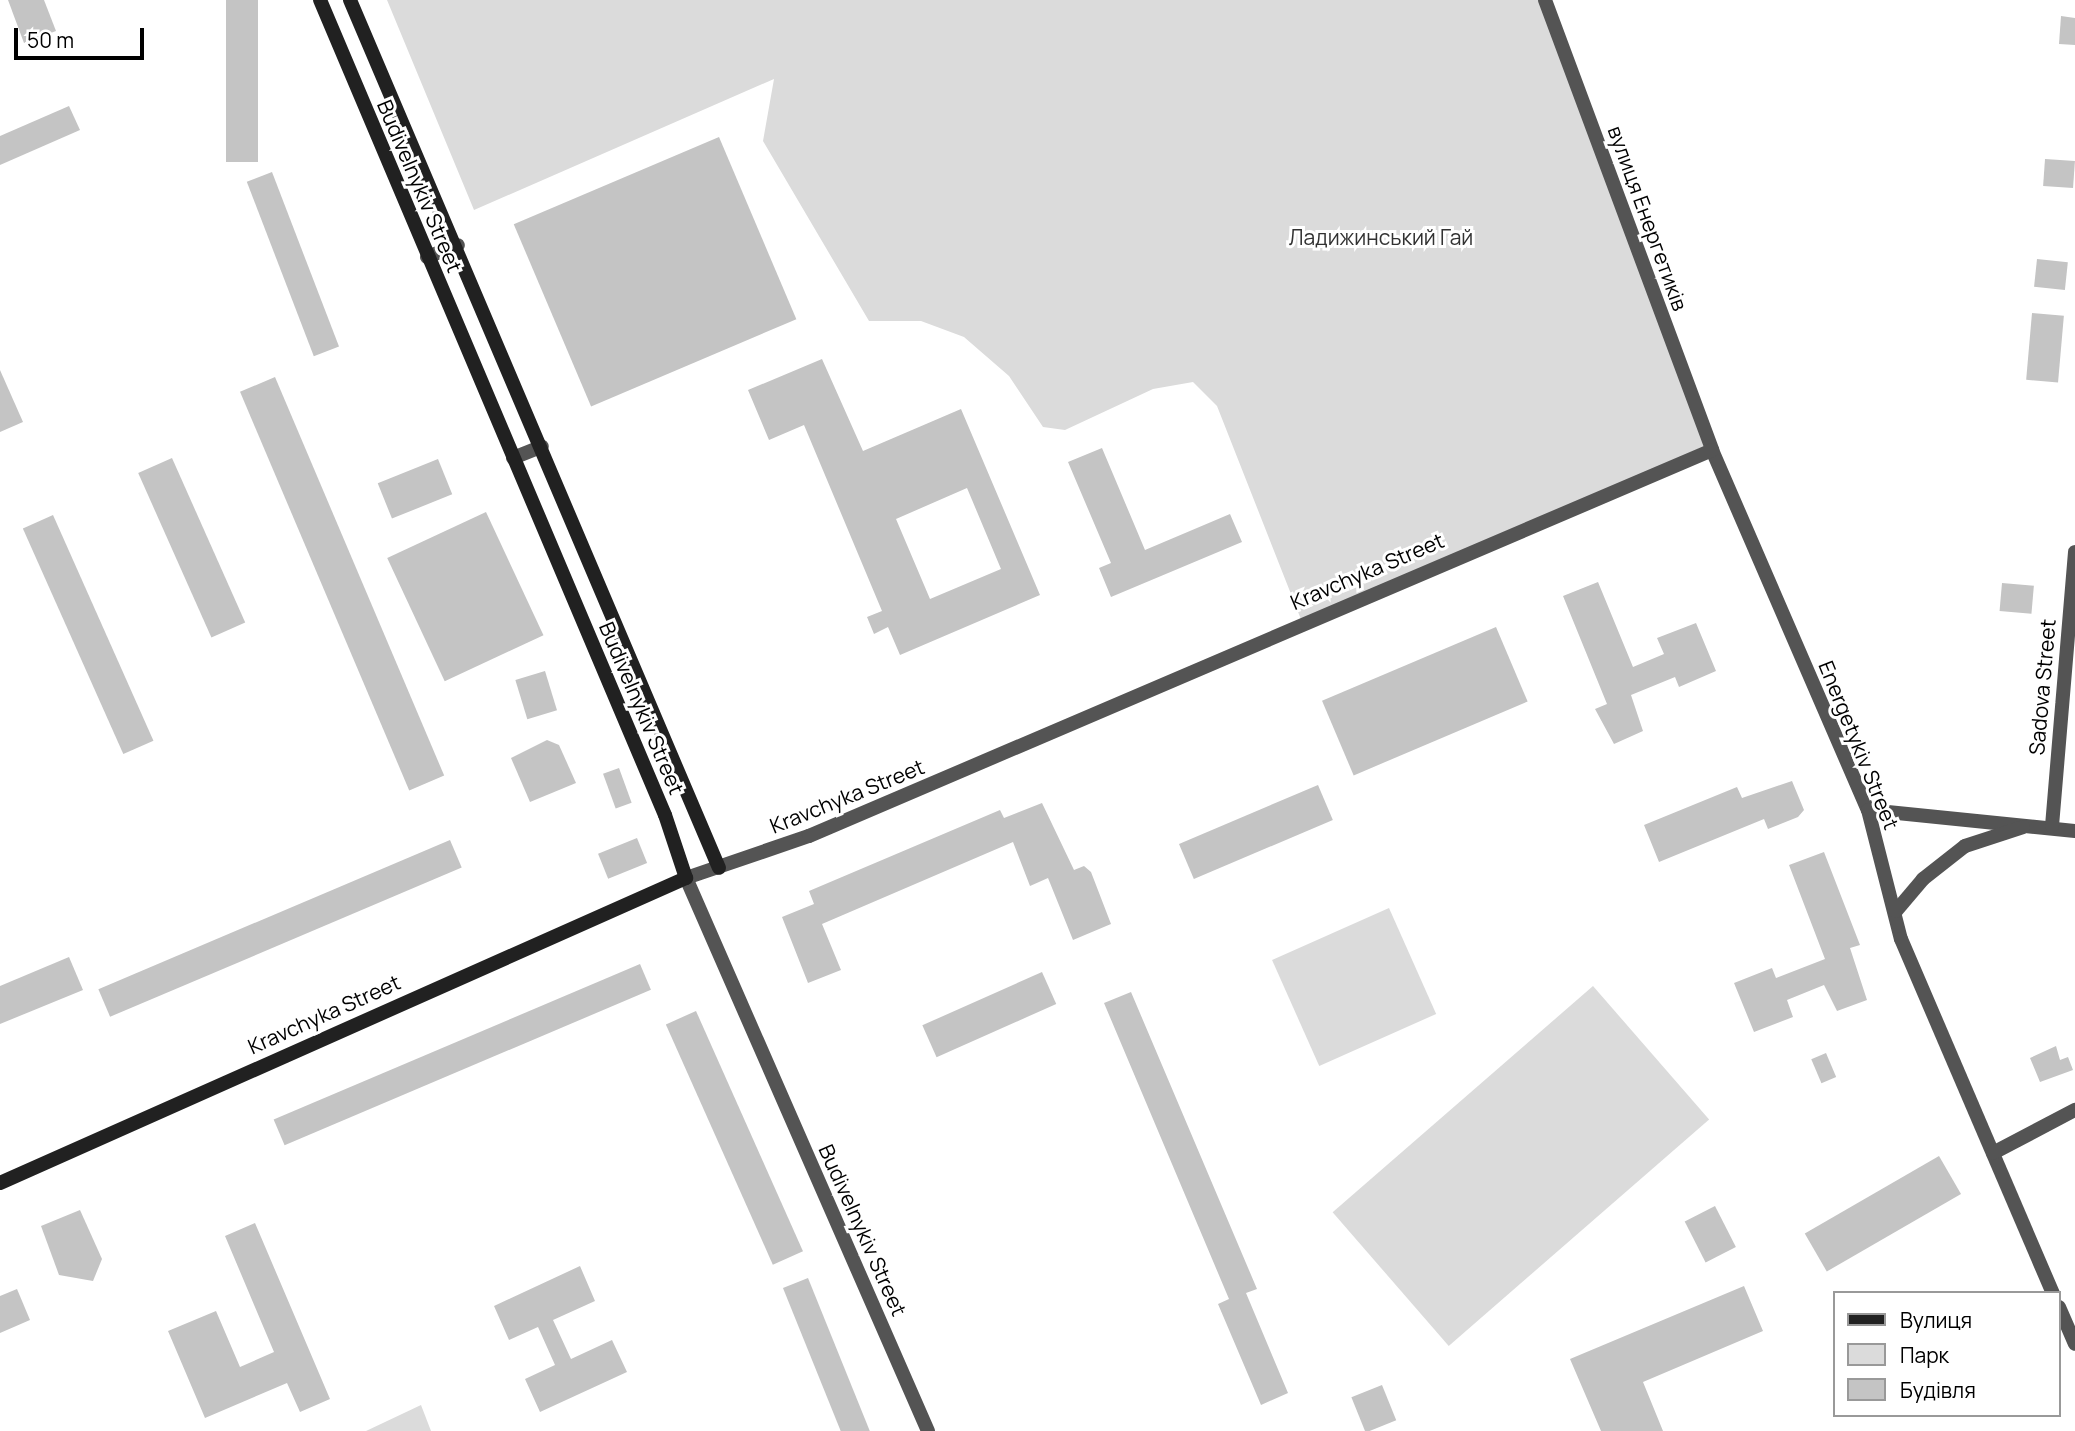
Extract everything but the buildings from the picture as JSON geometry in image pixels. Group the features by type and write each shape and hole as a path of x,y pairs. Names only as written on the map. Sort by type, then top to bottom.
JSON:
{"street":[{"name":"Budivelnykiv Street","path":"320,0 665,815 686,878 928,1431"},
{"path":"350,0 458,245 719,868"},
{"name":"вулиця Енергетиків","path":"1545,0 1712,450"},
{"path":"427,257 458,245"},
{"path":"513,458 542,446"},
{"name":"Energetykiv Street","path":"1712,450 1868,810 1901,939 2052,1291"},
{"name":"Kravchyka Street","path":"0,1183 686,878 719,868 1013,751 1328,610 1712,450"},
{"name":"Sadova Street","path":"2052,826 2075,552"},
{"path":"1868,810 2052,826 2075,831"},
{"path":"1896,911 1923,879 1965,846 2031,824"},
{"path":"1993,1153 2075,1110"},
{"path":"2061,1312 2075,1344"}],"green space":[{"name":"Ладижинський Гай","path":"387,0 1545,0 1712,450 1302,622 1217,406 1193,382 1153,389 1065,430 1043,427 1009,376 964,337 921,321 869,321 763,141 774,79 474,210"},
{"path":"1389,908 1436,1014 1319,1066 1272,960"},
{"path":"1593,986 1709,1120 1449,1346 1333,1212"},
{"path":"421,1405 431,1431 366,1431"}]}
